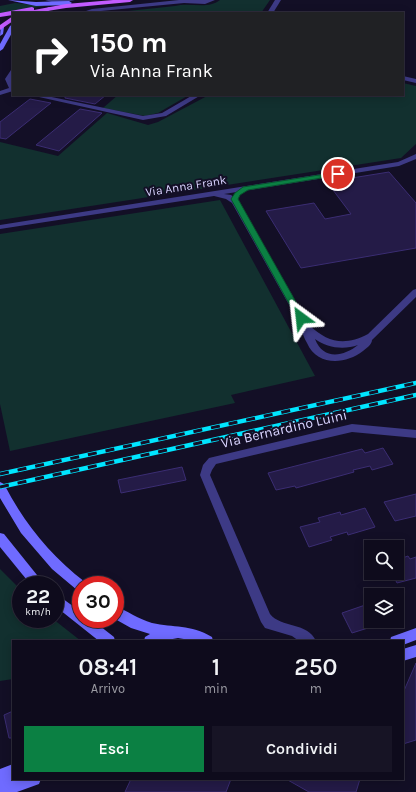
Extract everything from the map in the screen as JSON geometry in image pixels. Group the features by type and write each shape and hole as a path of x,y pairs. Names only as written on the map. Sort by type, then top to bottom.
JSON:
{"main road":[{"path":"11,0 36,4 98,0"},
{"path":"31,12 51,8 130,0"},
{"path":"19,12 70,2"},
{"path":"42,12 51,8"},
{"path":"0,15 12,13"},
{"path":"0,15 6,19 6,23"},
{"path":"0,34 0,27 12,19"},
{"path":"0,49 12,28"},
{"path":"0,487 7,502 22,526 52,562 72,579"},
{"path":"0,538 31,576"},
{"path":"64,606 108,640"},
{"path":"124,618 144,627 160,631 190,633 205,640"},
{"path":"152,640 162,634 174,632"},
{"path":"399,640 416,634"},
{"path":"404,655 416,651"},
{"path":"0,776 12,771"},
{"path":"0,790 31,780"}],"street":[{"path":"48,0 70,2"},
{"path":"88,12 184,1 205,2 212,0"},
{"path":"271,12 278,0"},
{"path":"12,73 8,82 12,88"},
{"path":"404,78 416,81"},
{"path":"0,94 12,89"},
{"path":"39,96 143,118 164,115 196,96"},
{"name":"Via Anna Frank","path":"399,164 416,156"},
{"name":"Via Anna Frank","path":"0,227 399,164 416,164"},
{"path":"235,202 236,197 246,188"},
{"path":"209,194 224,196 235,202 306,327 313,346 324,356 336,359 343,358 363,347 371,336 416,292"},
{"path":"306,327 319,339 339,344 359,343 371,336"},
{"name":"Via Bernardino Luini","path":"308,640 295,631 266,621 205,475 207,468 213,461 352,428 416,434"}],"green space":[{"path":"220,0 270,0 262,12 118,12 181,5 210,5"},
{"path":"15,3 45,6 0,13 0,6"},
{"path":"404,83 416,86 416,144 401,158 0,220 0,142 58,156 107,113 148,125 158,122 207,96 404,96"},
{"path":"117,96 187,96 158,113 145,116 103,108"},
{"path":"220,200 315,376 231,395 235,403 10,451 0,404 0,234"},
{"path":"0,569 12,581 12,628 64,628 80,640 12,640 12,679 0,681"}],"building":[{"path":"65,96 105,96 95,104 65,98"},
{"path":"30,99 51,103 6,139 0,138 0,122"},
{"path":"80,109 102,113 59,151 36,145"},
{"path":"389,172 416,203 416,248 301,268 266,211 314,203 325,219 351,214 327,182"},
{"path":"383,448 393,464 372,470 370,466 353,470 354,472 296,488 295,486 276,490 268,473 362,449 365,453"},
{"path":"182,467 186,480 121,493 118,480"},
{"path":"416,494 416,516 395,521 384,502"},
{"path":"365,508 375,527 348,535 347,532 330,537 332,540 309,547 300,527 320,522 318,518 340,512 341,515"},
{"path":"408,556 410,559 416,557 416,578 397,583 396,580 404,580 404,557"},
{"path":"364,605 364,628 368,628 352,633 342,613"},
{"path":"416,663 416,740 404,744 404,691"},
{"path":"12,711 12,738 9,738 4,715"},
{"path":"131,780 231,780 226,792 125,792"},
{"path":"288,780 360,780 356,792 309,792"}],"railway":[{"path":"0,474 416,383"},
{"path":"0,487 416,395"}],"route":[{"path":"301,318 235,202 235,199 238,194 246,188 338,174"}]}
